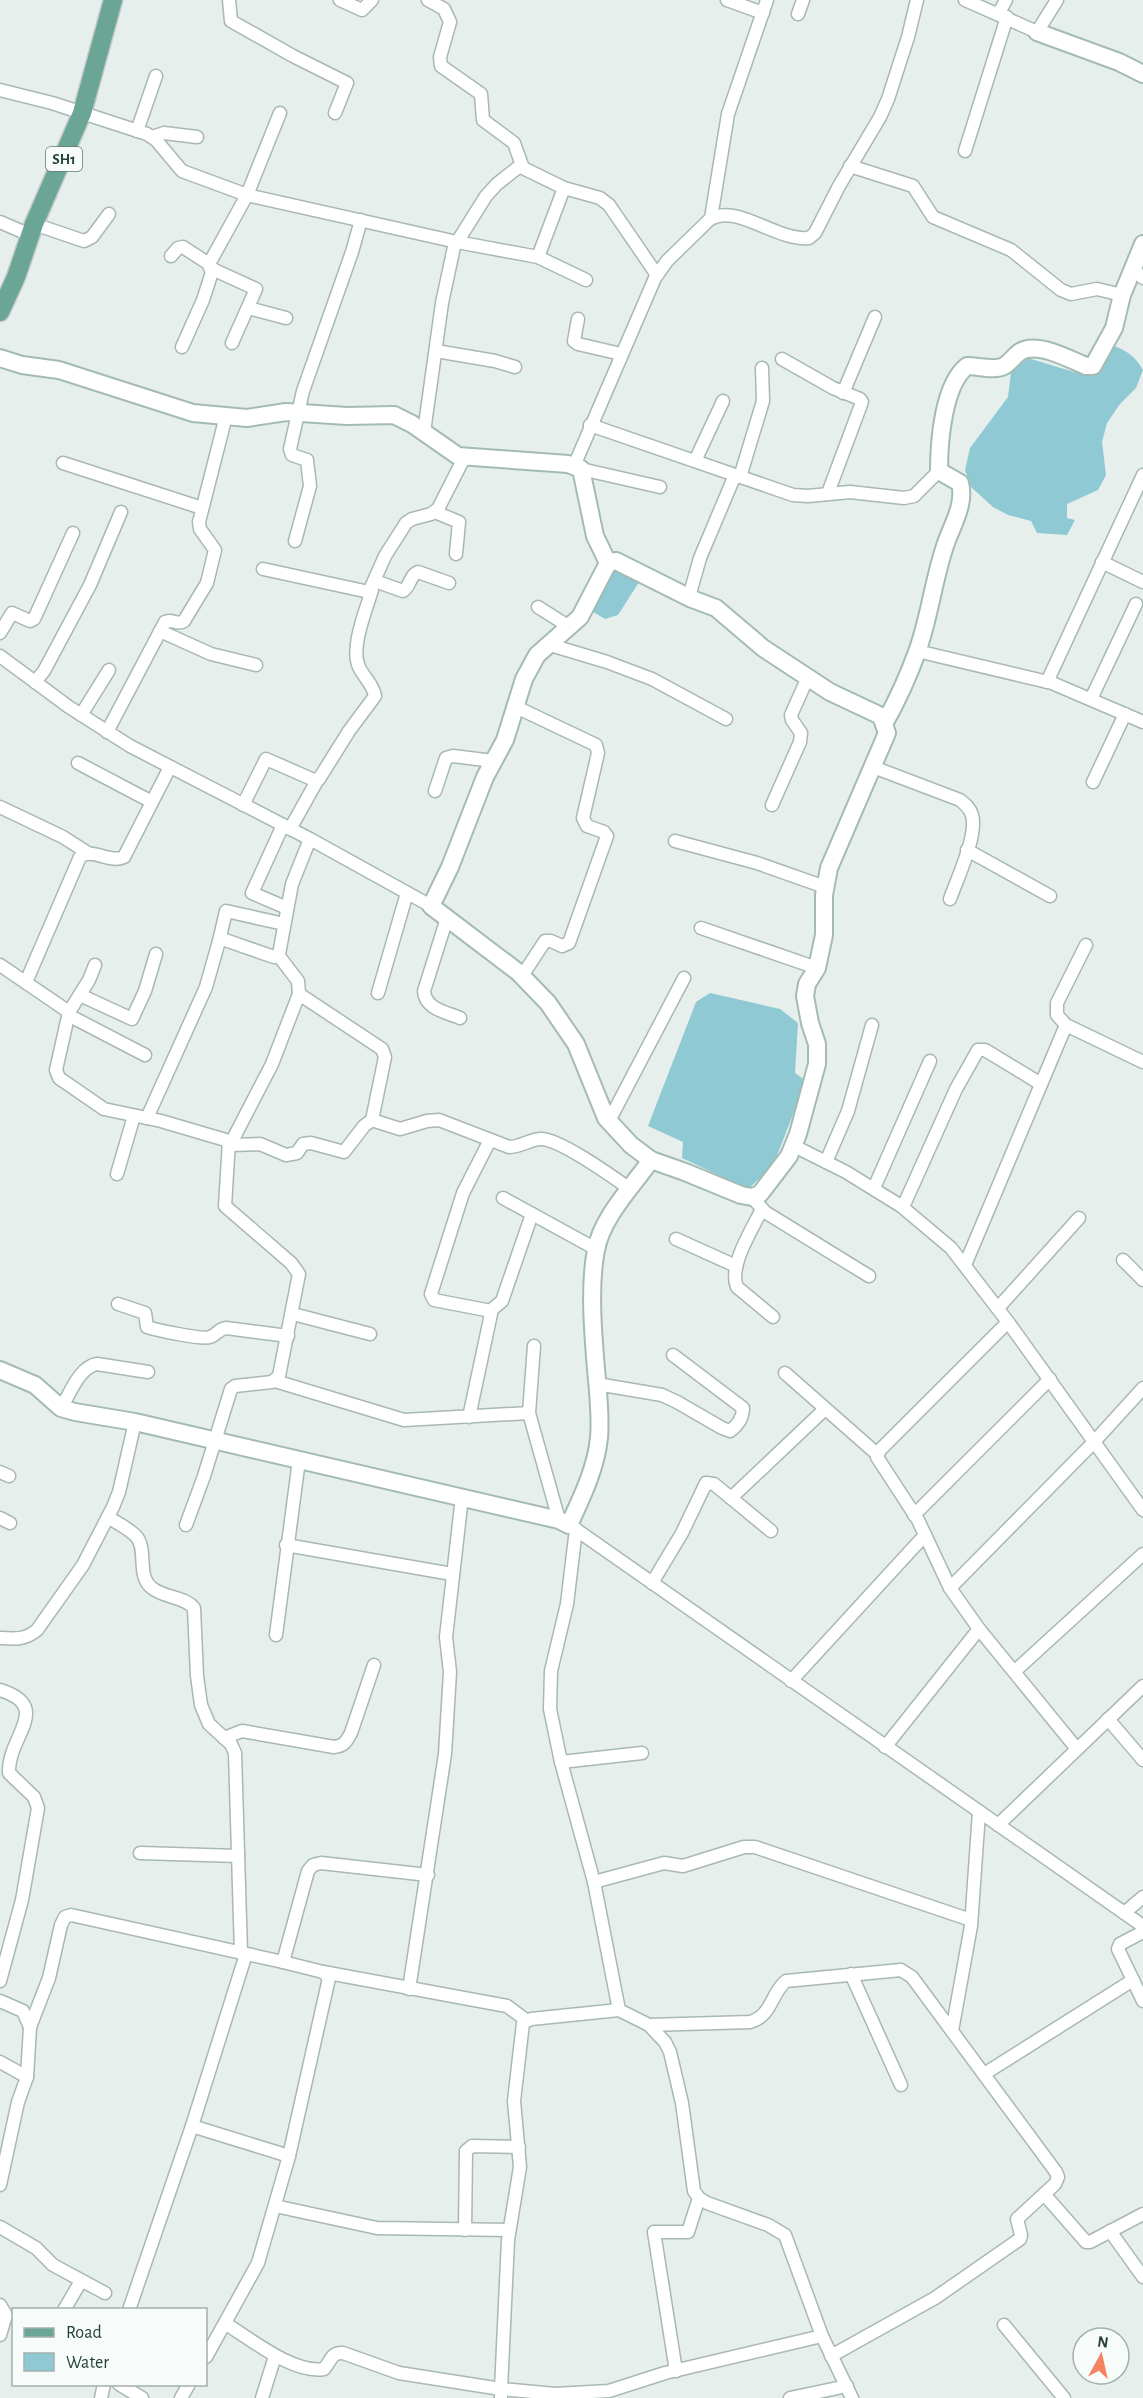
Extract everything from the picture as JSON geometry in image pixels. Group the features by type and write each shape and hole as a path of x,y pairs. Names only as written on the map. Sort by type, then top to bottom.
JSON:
{"main road":[{"name":"SH1","path":"0,312 16,277 32,229 82,113 114,0"}],"street":[{"path":"229,0 231,21 346,83 335,113"},
{"path":"340,0 362,10 372,0"},
{"path":"428,0 444,9 450,22 440,57 441,66 481,94 483,120 514,143 521,165 528,170 564,188 593,196 609,205 657,275"},
{"path":"727,0 762,14"},
{"path":"711,218 728,114 767,0"},
{"path":"798,14 803,0"},
{"path":"608,563 595,536 577,468 590,425 657,275 667,261 711,218 723,214 731,214 778,234 809,238 815,233 888,99 917,0"},
{"path":"965,0 1037,32 1119,62 1143,74"},
{"path":"965,151 1006,0"},
{"path":"1037,32 1057,0"},
{"path":"137,131 156,76"},
{"path":"0,90 82,113 152,137 182,171 247,195 361,219 457,243 538,257 586,280"},
{"path":"182,347 203,300 211,267 247,195 280,112"},
{"path":"152,137 164,133 197,137"},
{"path":"424,432 450,258 486,196 521,165"},
{"path":"850,166 913,186 933,217 1011,250 1061,290 1071,294 1097,289 1122,295"},
{"path":"538,257 564,188"},
{"path":"0,222 84,241 92,237 109,214"},
{"path":"296,541 310,480 307,460 290,453 303,391 352,252 361,219"},
{"path":"590,425 793,495 850,492 904,498 914,496 939,471 940,445 951,387 959,372 967,366 1001,368 1016,354 1030,349 1044,350 1086,366 1093,366 1113,328 1122,295 1138,273 1143,244"},
{"path":"171,256 178,248 183,247 211,267 256,288 232,344"},
{"path":"248,309 286,318"},
{"path":"843,393 875,317"},
{"path":"578,319 574,341 578,344 621,354"},
{"path":"436,351 495,361 515,367"},
{"path":"0,358 22,365 59,370 193,413 247,418 272,413 394,415 424,432 458,456 577,468 660,487"},
{"path":"782,359 862,402 828,494"},
{"path":"689,597 700,558 737,476 763,401 762,368"},
{"path":"695,461 723,401"},
{"path":"107,732 160,631 168,620 178,623 184,621 210,577 214,550 199,526 226,416"},
{"path":"287,908 252,893 286,827 375,696 356,658 358,638 385,556 405,523 435,512 465,456"},
{"path":"63,463 202,508"},
{"path":"884,724 917,651 944,549 961,503 960,483 939,471"},
{"path":"1047,682 1143,475"},
{"path":"35,682 44,671 90,585 121,512"},
{"path":"435,512 459,522 456,554"},
{"path":"0,633 12,613 30,621 34,619 73,533"},
{"path":"431,906 450,867 493,761 505,740 524,679 537,655 580,617 608,563 616,561 716,608 763,648 849,702 881,716 887,733 829,868 825,887 824,935 817,968 807,984 805,996 817,1044 817,1064 794,1146 760,1194 736,1266 737,1287 773,1317"},
{"path":"1102,562 1143,582"},
{"path":"263,569 366,592 374,585"},
{"path":"374,585 403,591 414,574 418,572 449,583"},
{"path":"1091,699 1136,604"},
{"path":"538,607 568,626"},
{"path":"160,631 211,654 256,665"},
{"path":"547,644 635,672 726,719"},
{"path":"917,651 1047,682 1143,722"},
{"path":"0,656 107,732 431,906 522,976 548,1003 576,1044 609,1121 631,1145 651,1160 757,1203 869,1276"},
{"path":"81,715 109,670"},
{"path":"772,805 800,742 801,733 791,716 808,677"},
{"path":"516,707 596,745 598,753 583,818 586,826 604,832 607,836 569,942 562,946 548,940 542,943 522,976"},
{"path":"1093,782 1125,714"},
{"path":"435,791 444,759 449,756 493,761"},
{"path":"243,805 266,759 314,780 318,779"},
{"path":"78,763 152,802"},
{"path":"0,807 63,837 88,853 116,860 124,857 170,767"},
{"path":"873,767 960,800 972,815 973,822 967,850 950,899"},
{"path":"275,1381 279,1376 300,1280 297,1269 225,1206 230,1145 272,1064 299,994 298,981 278,955 292,884 309,839"},
{"path":"675,841 757,863 825,887"},
{"path":"967,850 1050,896"},
{"path":"26,982 80,857 88,853"},
{"path":"378,993 407,893"},
{"path":"147,1118 206,987 226,911 284,924"},
{"path":"447,918 424,997 430,1005 460,1018"},
{"path":"701,927 817,968"},
{"path":"219,941 225,940 274,957 278,955"},
{"path":"1086,945 1056,1009 1059,1019 1066,1025 1143,1062"},
{"path":"80,995 132,1019 145,991 156,954"},
{"path":"0,965 69,1014 145,1055"},
{"path":"95,965 69,1014 56,1074 104,1109 225,1139 230,1145"},
{"path":"609,1121 684,978"},
{"path":"230,1145 260,1144 286,1155 297,1153 303,1144 311,1143 344,1152 364,1126 372,1120 385,1057 382,1049 299,994"},
{"path":"826,1162 848,1111 872,1025"},
{"path":"965,1265 1066,1025"},
{"path":"903,1208 956,1089 978,1050 985,1050 1041,1084"},
{"path":"874,1188 930,1060"},
{"path":"117,1174 134,1116"},
{"path":"372,1120 400,1129 439,1120 509,1147 521,1146 535,1140 547,1140 591,1163 630,1189"},
{"path":"489,1312 434,1300 430,1294 464,1193 490,1140"},
{"path":"794,1146 874,1188 903,1208 927,1226 965,1265 1143,1510"},
{"path":"568,1524 586,1486 599,1440 593,1278 596,1249 612,1214 651,1160"},
{"path":"503,1198 596,1249"},
{"path":"489,1312 502,1301 532,1214"},
{"path":"998,1308 1079,1218"},
{"path":"676,1239 736,1266"},
{"path":"1123,1260 1143,1280"},
{"path":"118,1304 145,1313 147,1327 173,1333 208,1338 220,1328 226,1328 288,1336"},
{"path":"469,1417 490,1322 489,1312"},
{"path":"292,1314 370,1334"},
{"path":"877,1454 1008,1322"},
{"path":"534,1346 529,1413 568,1524 567,1604 549,1683 550,1709 561,1762 594,1882 620,2010"},
{"path":"597,1384 662,1395 722,1428 730,1431 735,1427 743,1415 743,1408 673,1355"},
{"path":"61,1408 83,1372 90,1365 97,1364 148,1372"},
{"path":"0,1370 35,1385 61,1408 215,1440 568,1524 1143,1926"},
{"path":"785,1373 877,1454 878,1460 925,1535 950,1588 979,1629 1077,1749"},
{"path":"914,1515 1050,1379"},
{"path":"186,1525 233,1387 275,1381 395,1418 421,1420 529,1413"},
{"path":"950,1588 1093,1443 1143,1388"},
{"path":"731,1498 825,1409"},
{"path":"0,1638 19,1639 29,1636 37,1629 83,1565 119,1492 135,1422"},
{"path":"276,1635 286,1545 299,1460"},
{"path":"652,1583 680,1537 706,1483 714,1484 771,1531"},
{"path":"409,1989 445,1754 450,1675 446,1639 462,1497"},
{"path":"108,1517 136,1536 140,1543 145,1581 150,1588 188,1603 194,1608 197,1676 201,1705 209,1724 231,1744 235,1753 243,1954 192,2126 130,2308"},
{"path":"791,1681 925,1535"},
{"path":"286,1545 452,1574"},
{"path":"1015,1671 1143,1554"},
{"path":"885,1747 979,1629"},
{"path":"224,1738 242,1731 334,1747 341,1746 346,1743 351,1733 374,1665"},
{"path":"998,1825 1143,1686"},
{"path":"0,1690 23,1700 26,1706 26,1715 9,1766 0,1781"},
{"path":"1108,1719 1143,1760"},
{"path":"561,1762 642,1753"},
{"path":"0,1981 22,1900 38,1808 34,1797 9,1773 9,1766"},
{"path":"952,2031 971,1920 979,1812"},
{"path":"594,1882 663,1863 683,1866 744,1847 755,1847 971,1920"},
{"path":"140,1853 238,1856"},
{"path":"283,1962 308,1871 312,1865 321,1863 428,1875"},
{"path":"1124,1913 1143,1897"},
{"path":"0,2185 6,2135 27,2077 30,2027 49,1978 61,1925 65,1917 71,1915 323,1972 507,2006 526,2020 620,2010 649,2025 665,2042 670,2052 682,2103 692,2184 699,2198 768,2225 785,2235 822,2336 850,2392 790,2398"},
{"path":"1143,1932 1118,1946 1143,2001"},
{"path":"649,2025 756,2020 766,2013 780,1986 786,1981 895,1970 907,1973 1056,2172 1057,2181 1017,2219 1020,2239 935,2298 831,2356"},
{"path":"207,2356 258,2263 289,2156 329,1983 329,1978 323,1972"},
{"path":"851,1974 901,2085"},
{"path":"984,2074 1133,1980"},
{"path":"0,2001 23,2011 30,2027"},
{"path":"501,2394 509,2230 520,2167 514,2101 522,2026 526,2020"},
{"path":"0,2062 27,2077"},
{"path":"192,2126 289,2156"},
{"path":"465,2230 466,2151 472,2146 519,2147"},
{"path":"1044,2194 1084,2241 1090,2241 1143,2214"},
{"path":"676,2371 654,2232 688,2232 699,2198"},
{"path":"275,2205 377,2228 509,2230"},
{"path":"0,2227 36,2248 53,2265 105,2293"},
{"path":"1110,2231 1143,2277"},
{"path":"65,2308 81,2281"},
{"path":"0,2335 7,2313"},
{"path":"226,2324 275,2356 319,2370 324,2369 337,2353 343,2353 399,2373 501,2394 609,2395 676,2371 822,2336"},
{"path":"1004,2325 1064,2398"},
{"path":"261,2398 275,2356"},
{"path":"121,2386 142,2398"}],"water":[{"path":"1112,345 1130,354 1143,370 1136,388 1120,404 1107,423 1102,442 1106,475 1098,490 1067,504 1067,518 1075,520 1067,535 1037,533 1031,521 1008,515 993,507 971,487 965,470 970,448 1008,397 1011,373 1028,358 1087,376 1096,369"},
{"path":"615,565 641,579 618,615 605,619 590,610"},
{"path":"710,993 780,1009 798,1023 795,1073 806,1081 773,1166 748,1189 682,1158 683,1142 648,1126 696,1002"}]}
